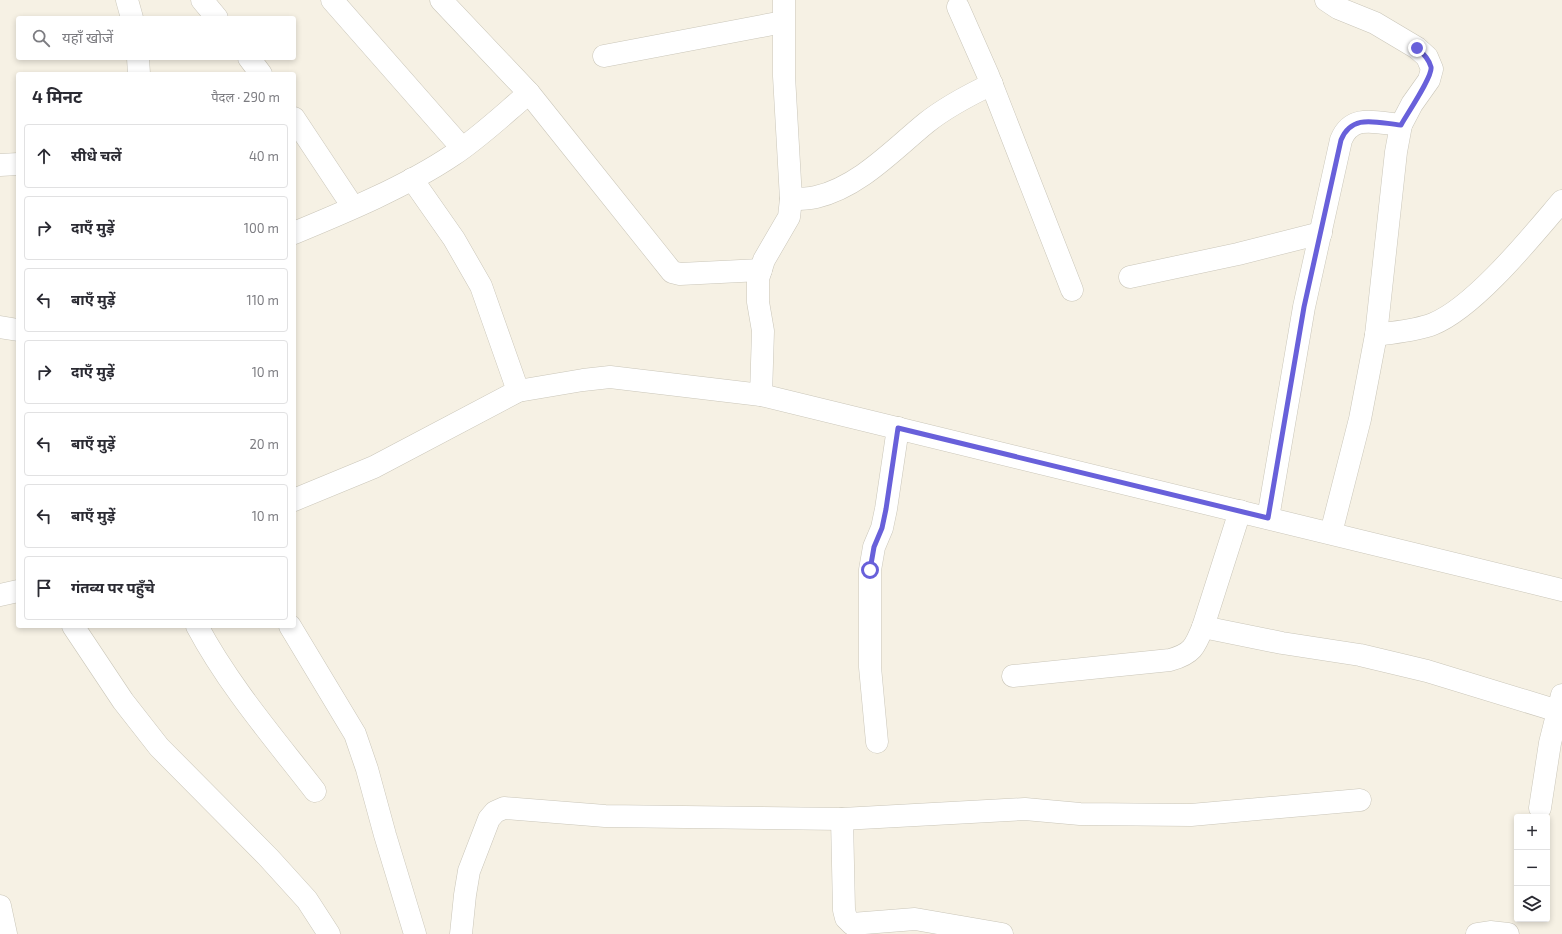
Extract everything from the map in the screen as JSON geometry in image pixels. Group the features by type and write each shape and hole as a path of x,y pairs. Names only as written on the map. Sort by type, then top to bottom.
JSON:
{"street":[{"path":"126,0 131,16"},
{"path":"202,0 215,16"},
{"path":"332,0 462,148"},
{"path":"441,0 529,93 672,272 680,274 761,270"},
{"path":"761,395 763,331 758,302 758,280 764,260 789,217 791,199 784,76 784,0"},
{"path":"1326,0 1338,8 1375,24 1417,48 1427,57 1432,69 1429,80 1412,104 1401,125 1396,152 1376,335 1360,419 1331,533"},
{"path":"958,7 992,84 1072,290"},
{"path":"604,56 784,22"},
{"path":"138,60 139,72"},
{"path":"250,60 260,72"},
{"path":"791,199 815,197 852,182 933,118 949,107 992,84"},
{"path":"296,232 412,179 462,148 529,93"},
{"path":"296,121 353,207"},
{"path":"1268,518 1304,307 1341,140 1346,130 1353,124 1364,122 1401,125"},
{"path":"0,164 16,164"},
{"path":"412,179 454,239 481,286 518,391"},
{"path":"1376,335 1415,330 1434,324 1453,312 1486,286 1562,201"},
{"path":"1130,277 1238,254 1320,233"},
{"path":"0,326 16,330"},
{"path":"296,499 374,467 518,391 610,377 761,395 1562,590"},
{"path":"877,742 870,667 870,570 874,547 882,528 886,509 898,428"},
{"path":"1013,676 1170,660 1190,652 1203,627 1240,511"},
{"path":"0,595 16,591"},
{"path":"1203,627 1282,643 1360,655 1560,703 1550,744 1540,808"},
{"path":"74,628 123,701 160,747 268,857 302,895 329,934"},
{"path":"198,628 209,649 231,682 315,791"},
{"path":"291,628 355,734 367,769 385,836 415,934"},
{"path":"461,934 469,871 489,819 495,812 504,808 605,816 842,819 1025,809 1080,814 1191,815 1360,800"},
{"path":"842,819 844,910 846,918 852,924 915,919 1002,934"},
{"path":"0,906 6,934"},
{"path":"1478,934 1490,932 1508,934"}],"route":[{"path":"870,570 874,547 882,528 886,509 898,428 1268,518 1304,307 1341,140 1346,130 1353,124 1364,122 1401,125 1412,104 1429,80 1432,69 1427,57 1417,48"}]}
